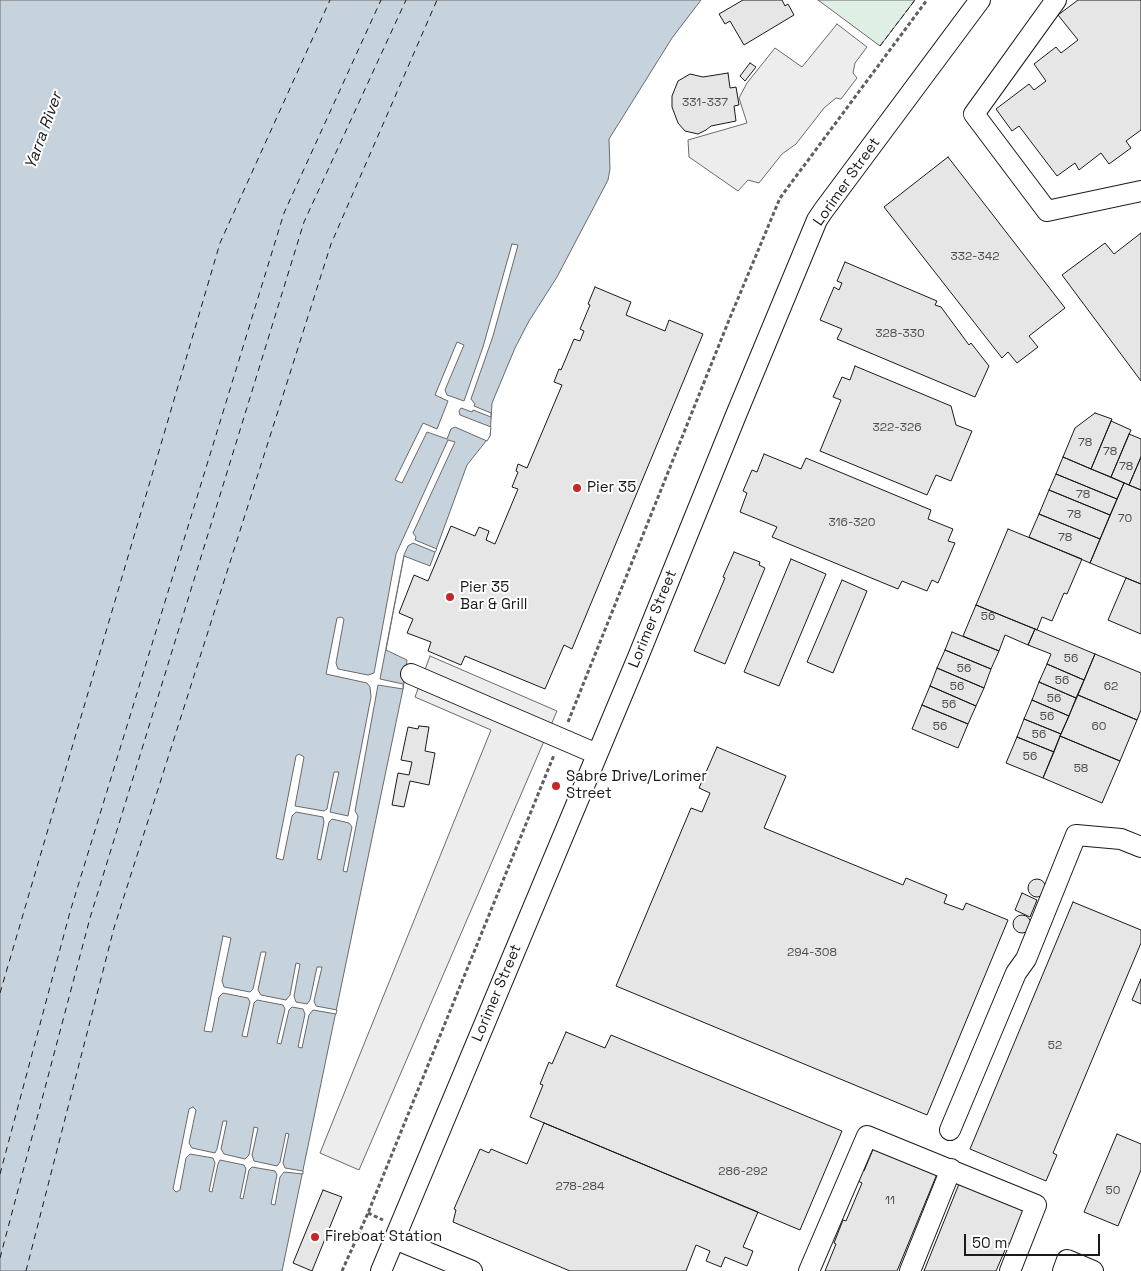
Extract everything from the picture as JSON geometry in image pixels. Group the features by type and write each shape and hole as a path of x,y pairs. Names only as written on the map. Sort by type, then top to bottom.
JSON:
{"street":[{"name":"Lorimer Street","path":"381,1271 817,220 980,0"},
{"path":"1050,2 974,114 1047,211 1141,191"},
{"path":"411,674 597,754"},
{"path":"950,1130 1016,973 1026,959 1076,834 1121,839 1141,847"},
{"path":"809,1271 867,1136 1036,1205 1010,1271"},
{"path":"910,1271 951,1169"},
{"path":"395,1239 472,1271"},
{"path":"1063,1271 1067,1260 1093,1271"}],"path":[{"path":"342,1271 368,1213 562,738 721,339 780,198 927,0"}],"green space":[{"path":"818,0 915,0 880,46"}],"shaded area":[{"path":"837,24 867,47 855,63 853,73 857,78 841,99 836,98 824,108 796,144 782,154 759,183 748,180 738,191 689,157 688,140 747,123 739,98 747,83 775,48 802,67"},
{"path":"430,656 557,711 359,1170 320,1153 491,730 415,697"}],"water":[{"name":"Yarra River","path":"0,0 701,0 672,38 609,139 610,169 608,180 557,277 529,321 515,348 492,403 490,436 467,465 430,566 404,556 386,650 407,660 403,689 282,1271 0,1271"}],"pier":[{"path":"512,244 518,245 493,336 471,399 475,404 474,406 491,413 491,417 473,410 472,412 461,408 459,411 460,415 491,427 490,436 487,441 455,427 451,429 447,439 427,432 402,483 395,480 423,423 437,429 448,401 435,395 457,342 464,345 445,390 447,395 464,401 483,347"},
{"path":"448,440 455,442 413,533 416,537 415,540 437,549 435,552 413,543 408,546 404,555 380,679 403,684 403,689 378,685 355,811 358,816 347,872 343,871 352,827 349,823 332,819 329,822 321,860 317,859 324,822 323,817 296,812 292,816 283,860 276,858 296,756 299,754 304,757 295,806 324,811 327,809 334,772 339,772 330,812 348,816 371,697 370,687 367,683 326,674 337,618 341,617 344,619 336,663 338,669 368,675 374,673 396,554"},
{"path":"223,936 231,938 222,981 224,987 250,992 253,989 261,952 266,952 258,990 261,995 286,1000 290,995 296,963 300,964 294,996 296,1002 307,1004 310,1000 317,967 322,967 314,1001 316,1006 337,1010 336,1014 313,1010 309,1015 302,1048 298,1047 305,1014 303,1009 292,1007 289,1010 281,1044 277,1043 285,1009 283,1005 257,1000 254,1003 247,1037 242,1036 250,1002 248,998 223,993 219,997 212,1032 204,1031"},
{"path":"193,1107 196,1110 189,1143 192,1148 215,1153 223,1121 227,1121 221,1149 224,1154 245,1159 249,1155 254,1127 258,1128 252,1155 254,1161 277,1166 280,1162 286,1133 289,1134 283,1163 285,1168 303,1171 303,1174 284,1172 280,1177 275,1205 271,1204 277,1175 275,1171 252,1167 249,1170 243,1199 240,1198 246,1169 244,1165 220,1160 212,1192 209,1191 215,1163 213,1158 190,1154 186,1158 180,1190 176,1192 173,1189 189,1109"}],"building":[{"path":"743,0 782,0 785,6 788,4 794,15 744,45 730,21 725,24 719,14"},
{"path":"1078,0 1141,0 1141,130 1126,141 1131,148 1109,164 1101,153 1079,170 1075,163 1057,176 1019,126 1012,131 996,109 1029,84 1034,90 1046,81 1034,64 1056,47 1061,53 1078,40 1058,15"},
{"path":"750,63 756,67 745,81 740,76"},
{"path":"728,73 730,88 736,87 739,105 734,106 736,121 711,126 698,134 685,131 678,123 672,107 672,96 678,81 690,74 703,77"},
{"path":"948,157 1065,308 1029,336 1038,347 1017,363 1008,352 1002,358 884,207"},
{"path":"1141,233 1141,381 1062,275 1105,243 1114,254"},
{"path":"845,262 937,301 935,305 941,307 969,345 971,343 989,366 975,397 837,339 842,329 820,320 834,287 839,290 842,283 837,281"},
{"name":"Pier 35","path":"595,287 631,302 626,315 665,331 669,320 703,334 572,649 564,645 545,689 465,656 461,665 428,651 431,642 407,633 413,619 399,613 414,575 428,581 451,526 475,536 479,527 489,531 486,540 495,544 518,489 512,487 518,472 516,471 518,464 527,468 562,385 554,382 559,369 561,370 574,339 580,341 584,331 580,329"},
{"path":"855,366 951,406 956,425 972,431 951,481 936,475 927,495 820,451 841,400 833,397 842,377 850,380"},
{"path":"1095,413 1112,419 1091,469 1063,457 1075,428"},
{"path":"1111,421 1131,430 1111,477 1091,469"},
{"path":"1129,434 1141,439 1141,457 1129,485 1111,477"},
{"path":"764,454 801,469 806,458 931,510 928,519 953,529 948,541 955,543 938,583 932,580 927,591 902,581 898,589 772,537 777,527 740,512 747,493 743,491 752,470 757,472"},
{"path":"1063,457 1124,483 1117,499 1056,474"},
{"path":"1141,457 1141,490 1129,485"},
{"path":"1056,474 1117,499 1110,515 1049,490"},
{"path":"1124,483 1141,490 1141,584 1090,563"},
{"path":"1049,490 1110,515 1100,539 1039,514"},
{"path":"1039,514 1100,539 1090,563 1029,537"},
{"path":"1008,529 1082,559 1067,594 1064,593 1052,621 1042,617 1037,630 976,605"},
{"path":"734,552 760,562 759,565 765,568 725,664 694,651"},
{"path":"791,559 826,574 779,686 744,672"},
{"path":"1126,578 1141,584 1141,634 1108,620"},
{"path":"842,580 867,591 833,673 807,662"},
{"path":"976,605 1035,629 1028,645 1005,635 999,651 963,636"},
{"path":"1035,629 1095,654 1084,680 1047,664 1051,654 1028,645"},
{"path":"952,632 999,651 991,669 945,650"},
{"path":"945,650 991,669 984,688 937,668"},
{"path":"1095,654 1141,673 1141,710 1137,720 1078,695"},
{"path":"1047,664 1084,680 1076,698 1039,682"},
{"path":"937,668 984,688 976,706 930,686"},
{"path":"1039,682 1076,698 1069,716 1032,700"},
{"path":"930,686 976,706 968,724 922,705"},
{"path":"1078,695 1137,720 1120,761 1060,736"},
{"path":"1032,700 1069,716 1061,734 1024,719"},
{"path":"922,705 968,724 958,748 912,729"},
{"path":"1024,719 1061,734 1054,752 1017,737"},
{"path":"419,726 429,727 425,751 435,753 429,785 410,781 404,807 392,805 398,773 409,775 412,762 401,760 408,727 418,729"},
{"path":"1060,736 1120,761 1102,803 1043,778"},
{"path":"1017,737 1054,752 1043,778 1006,763"},
{"path":"717,747 786,776 764,828 903,885 906,878 947,895 944,903 963,910 966,903 1008,920 927,1115 616,986 691,808 702,812 710,793 699,788"},
{"path":"1037,879 1043,882 1046,888 1043,894 1037,897 1031,894 1028,888 1031,882"},
{"path":"1022,893 1037,900 1030,917 1015,910"},
{"path":"1073,902 1141,930 1141,943 1053,1153 1057,1155 1046,1181 970,1149"},
{"path":"1022,915 1028,918 1031,924 1028,930 1022,933 1016,930 1013,924 1016,918"},
{"path":"1141,979 1141,1004 1132,1000"},
{"path":"566,1032 605,1048 611,1035 842,1131 800,1230 530,1117 543,1085 540,1084 549,1062 552,1064"},
{"path":"544,1123 758,1212 743,1247 753,1251 747,1266 725,1257 721,1267 706,1261 710,1251 696,1245 686,1271 570,1271 453,1222 456,1210 454,1209 480,1149 489,1153 491,1149 527,1164"},
{"path":"1117,1134 1141,1144 1141,1170 1118,1226 1084,1212"},
{"path":"874,1147 937,1174 897,1271 825,1271 843,1220 846,1221 862,1183 856,1180 861,1169 864,1171"},
{"path":"959,1184 1025,1208 1013,1245 1008,1243 996,1271 924,1271"},
{"name":"Fireboat Station","path":"323,1190 342,1197 312,1271 293,1263"}],"ferry route":[{"path":"0,993 220,243 330,0"},
{"path":"0,1174 70,912 284,213 381,0"},
{"path":"0,1258 90,918 304,222 406,0"},
{"path":"26,1271 114,928 331,244 437,0"}],"fence":[{"path":"880,46 915,0"}],"place":[{"name":"Pier 35","path":"577,488"},
{"name":"Pier 35 Bar & Grill","path":"450,597"},
{"name":"Sabre Drive/Lorimer Street","path":"556,786"},
{"name":"Fireboat Station","path":"315,1237"}]}
